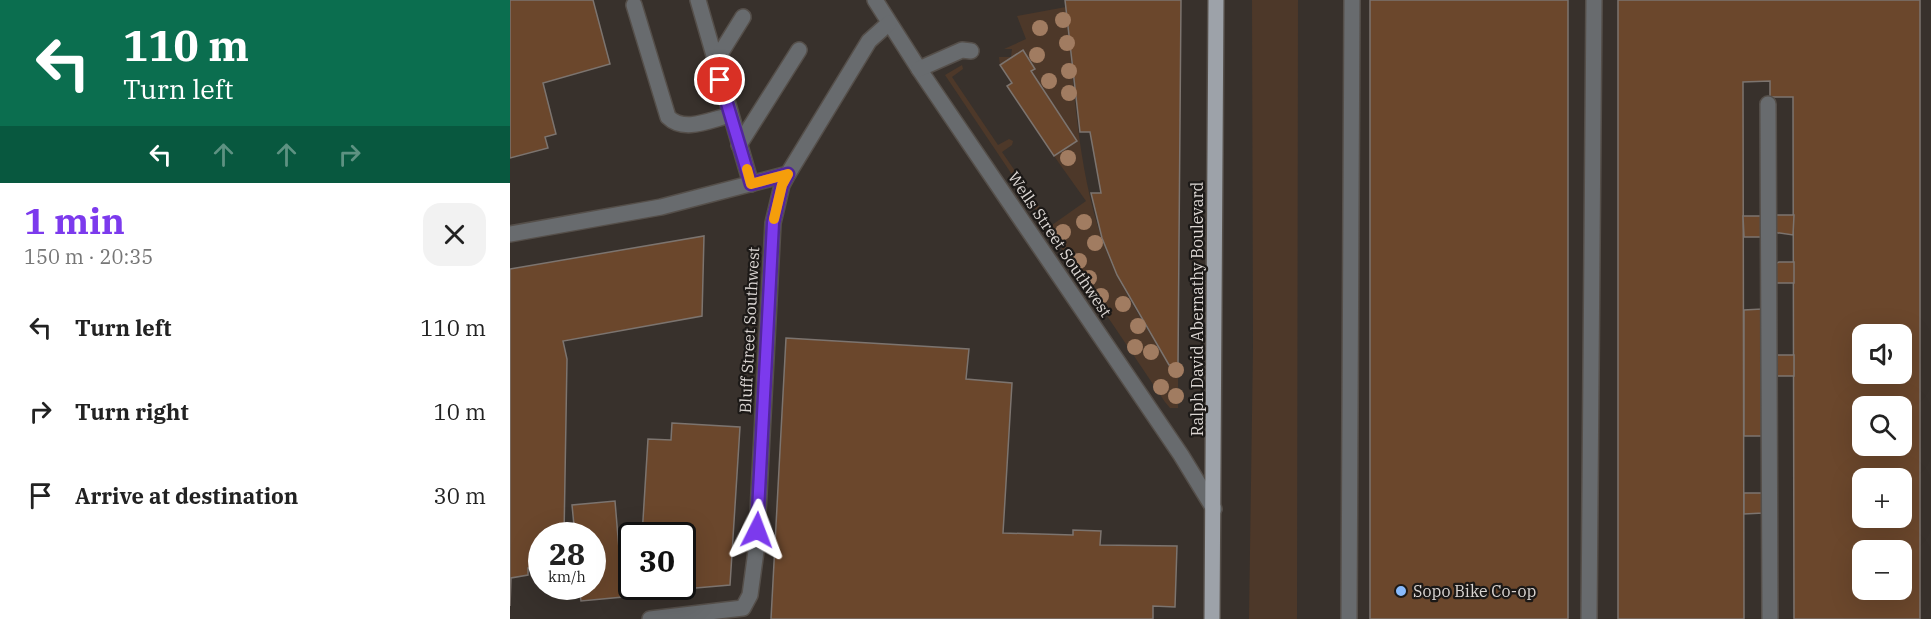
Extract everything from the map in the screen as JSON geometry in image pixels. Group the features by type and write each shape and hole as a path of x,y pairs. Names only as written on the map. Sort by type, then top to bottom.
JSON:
{"main road":[{"name":"Ralph David Abernathy Boulevard","path":"1212,619 1216,0"}],"street":[{"path":"698,0 751,184"},
{"name":"Wells Street Southwest","path":"875,0 919,69 1182,455 1214,509"},
{"path":"1349,619 1352,0"},
{"path":"1589,619 1594,0"},
{"path":"634,5 668,117 675,124 686,125 730,115"},
{"path":"716,62 743,17"},
{"name":"Bluff Street Southwest","path":"681,618 743,608 750,595 756,551 773,223 782,185 869,41 889,23"},
{"path":"739,145 798,50"},
{"path":"919,69 962,50 971,51"},
{"path":"1768,104 1770,619"},
{"path":"510,234 661,207 788,174"},
{"path":"650,619 681,618"}],"shaded area":[{"path":"1252,0 1298,0 1297,619 1249,619 1253,347"},
{"path":"1066,7 1082,154 1094,211 1108,256 1123,288 1169,365 1178,365 1178,408 1170,408 1165,402 945,75 962,65 963,69 952,77 998,145 1009,139 1013,141 1012,145 1002,152 1052,225 1086,201 1054,156 1076,141 1031,71 1035,68 1023,51 1000,65 999,57 1011,57 1012,49 1004,49 1026,39 1017,16"}],"building":[{"path":"510,0 593,0 610,64 543,83 556,134 545,137 548,148 510,158"},
{"path":"1065,0 1181,0 1178,365 1169,365 1117,275 1102,238 1091,193 1101,193 1090,132 1080,132"},
{"path":"1370,0 1568,0 1568,619 1370,619"},
{"path":"1618,0 1920,0 1920,619 1794,619 1793,97 1770,97 1770,81 1743,82 1744,619 1618,619"},
{"path":"1023,50 1035,69 1031,71 1077,141 1054,156 1007,86 1012,83 1000,65"},
{"path":"1772,215 1794,215 1793,235 1772,232"},
{"path":"1743,216 1762,216 1762,237 1744,237"},
{"path":"704,236 702,316 563,341 567,359 564,522 528,522 528,575 511,578 510,606 510,269"},
{"path":"1779,262 1794,262 1794,283 1772,283 1772,265"},
{"path":"1762,309 1762,436 1744,436 1744,310"},
{"path":"786,338 969,349 966,379 1012,383 1003,533 1073,535 1073,530 1101,531 1100,545 1177,546 1175,607 1153,606 1153,619 771,619"},
{"path":"1773,355 1794,355 1794,376 1773,376"},
{"path":"672,423 740,427 730,585 696,588 696,522 643,522 648,439 671,440"},
{"path":"1744,493 1763,493 1763,513 1744,514"},
{"path":"615,501 618,537 618,597 606,599 606,522 574,522 572,505"}],"slow traffic":[{"path":"747,169 751,184 788,174 782,185 774,219"}],"place":[{"name":"Sopo Bike Co-op","path":"1401,591"}],"route":[{"path":"720,80 751,184 788,174 782,185 773,223 757,530"}]}
